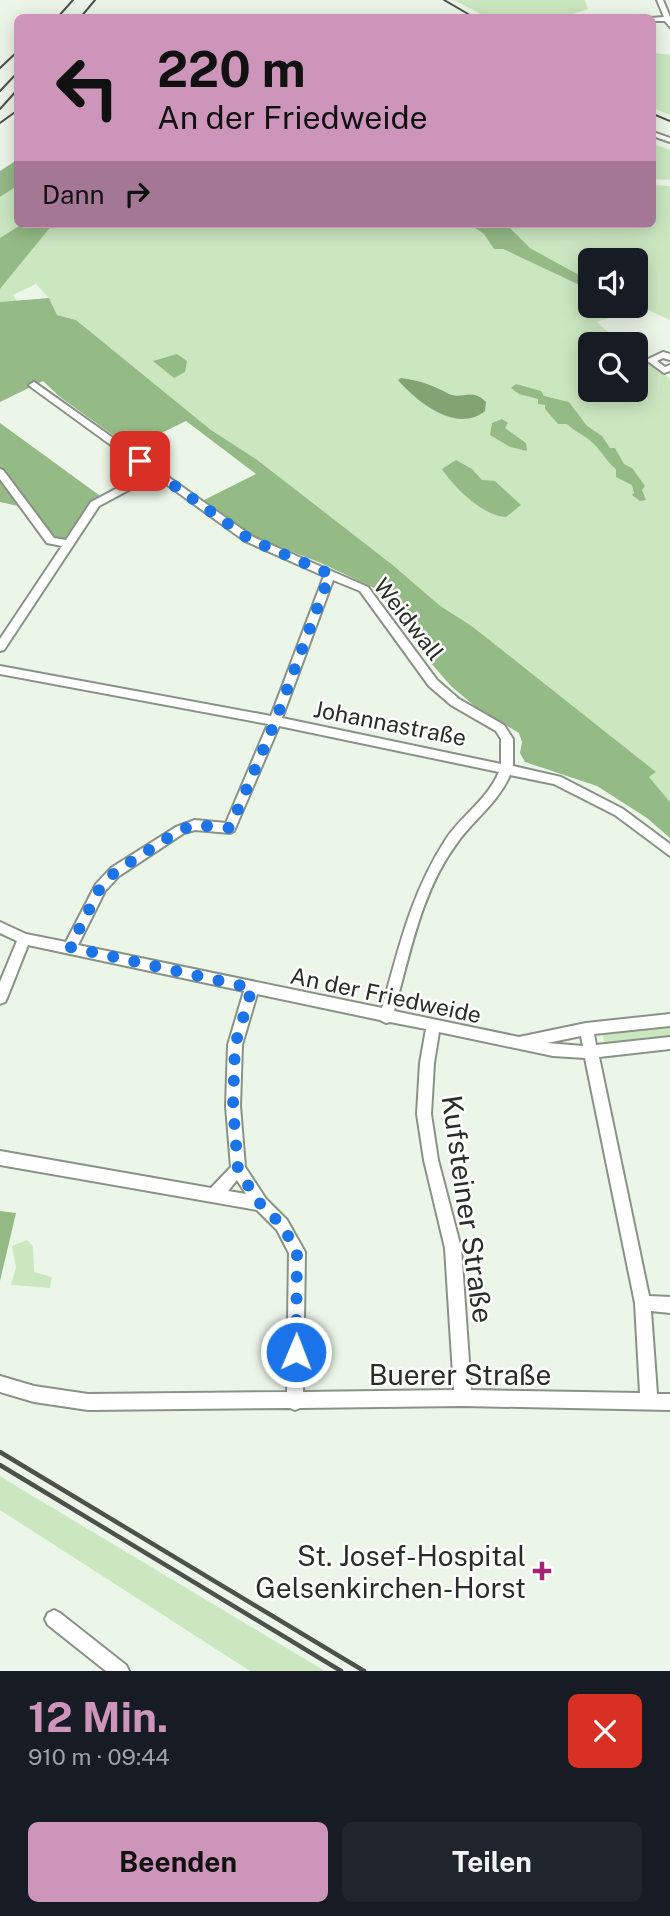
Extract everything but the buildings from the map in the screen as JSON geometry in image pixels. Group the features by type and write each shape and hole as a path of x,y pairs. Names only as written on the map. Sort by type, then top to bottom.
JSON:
{"street":[{"path":"660,0 669,22"},
{"path":"670,357 663,355 650,360 664,370 670,368"},
{"name":"Weidwall","path":"34,385 249,539 356,584 370,594 425,673 443,693 500,728 507,739 507,768"},
{"path":"0,472 51,541 69,544"},
{"path":"0,647 95,504 155,472"},
{"path":"70,947 100,888 115,872 180,830 195,825 230,828 275,722 330,574"},
{"name":"Johannastraße","path":"0,670 275,722 557,780 588,793 619,812 670,850"},
{"path":"386,1017 425,887 453,840 488,801 507,768"},
{"name":"An der Friedweide","path":"0,927 23,939 553,1050 592,1052 670,1043"},
{"path":"0,998 23,939"},
{"path":"252,988 235,1045 233,1106 238,1170 261,1205 282,1225 297,1252 295,1402"},
{"name":"An der Friedweide","path":"519,1043 586,1029 670,1020"},
{"name":"Kufsteiner Straße","path":"433,1027 427,1063 424,1114 431,1160 453,1248 463,1398"},
{"path":"586,1029 643,1303 649,1402"},
{"path":"0,1158 261,1205"},
{"path":"213,1197 238,1170"},
{"path":"643,1303 670,1305"},
{"name":"Buerer Straße","path":"0,1384 34,1394 88,1402 295,1402 463,1398 670,1402"},
{"path":"54,1619 120,1671"}],"shaded area":[{"path":"454,0 585,0 588,9 574,14 480,14"},
{"path":"656,53 670,55 670,115 656,109"},
{"path":"656,145 670,150 670,180 656,179"},
{"path":"14,162 14,188 0,197 0,171"},
{"path":"656,185 670,186 670,320 648,310 648,248 578,248 578,274 530,248 510,228 656,228"},
{"path":"14,188 16,228 0,238 0,197"},
{"path":"16,228 50,228 0,289 0,238"},
{"path":"50,228 475,228 484,234 494,249 503,249 578,284 578,318 609,318 596,322 609,332 578,332 578,402 648,402 648,362 670,379 670,802 649,777 655,772 256,459 211,430 76,320 57,315 48,297 36,284 13,295 17,301 0,302 0,289"},
{"path":"475,228 510,228 530,248 578,274 578,284 503,249 494,249 484,234"},
{"path":"49,298 57,315 76,320 211,430 256,459 394,566 439,605 473,627 656,772 649,777 670,802 670,838 647,818 597,786 525,762 520,753 522,742 519,733 478,709 451,686 376,589 321,563 257,538 204,500 256,474 186,421 131,448 60,397 43,381 0,402 0,302"},
{"path":"177,354 187,361 185,372 174,378 153,361"},
{"path":"398,380 415,380 453,395 476,395 486,402 485,411 474,417 450,417 426,406"},
{"path":"516,384 541,391 544,396 569,402 587,426 602,436 610,448 615,448 624,464 632,468 645,486 642,490 646,500 640,501 632,495 632,485 616,477 616,469 591,441 567,424 558,424 545,409 545,405 538,404 538,399 519,394 511,388"},
{"path":"502,419 508,423 505,428 526,443 527,451 510,447 490,435 492,423"},
{"path":"0,423 103,498 69,544 51,541 27,508 0,502"},
{"path":"456,460 472,469 482,480 495,481 521,505 506,517 479,507 442,469"},
{"path":"670,1025 670,1038 606,1046 602,1034"},
{"path":"0,1211 16,1213 0,1281"},
{"path":"27,1240 33,1246 34,1272 52,1277 50,1288 11,1285 16,1267 12,1246"},
{"path":"0,1476 325,1671 250,1671 0,1510"}],"railway":[{"path":"61,14 73,0"},
{"path":"83,14 95,0"},
{"path":"444,0 468,14"},
{"path":"0,68 14,55"},
{"path":"0,91 14,76"},
{"path":"0,109 14,93"},
{"path":"0,123 14,113"},
{"path":"656,115 670,121"},
{"path":"0,1452 364,1671"},
{"path":"0,1465 341,1671"}],"place":[{"name":"St. Josef-Hospital Gelsenkirchen-Horst","path":"542,1571"}],"route":[{"path":"140,461 249,539 330,574 275,722 230,828 195,825 180,830 115,872 100,888 70,947 252,988 235,1045 233,1106 238,1170 261,1205 282,1225 297,1252 296,1352"}]}
